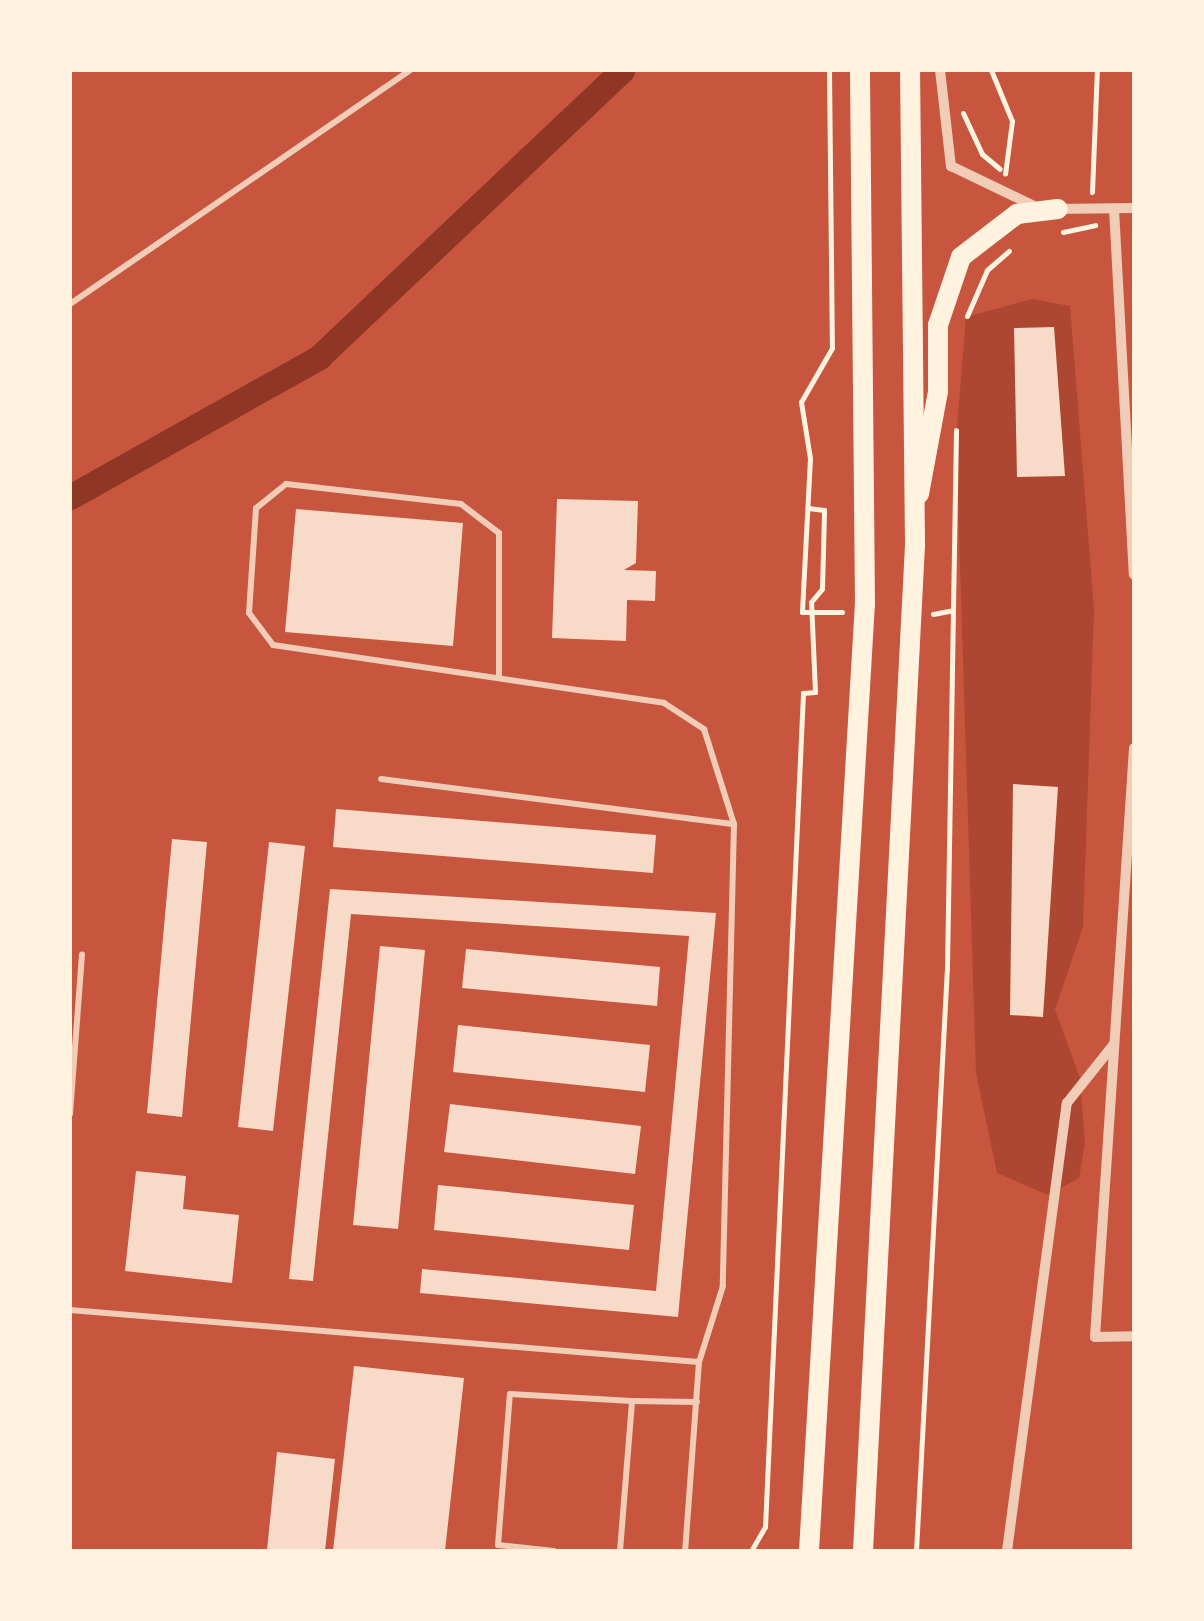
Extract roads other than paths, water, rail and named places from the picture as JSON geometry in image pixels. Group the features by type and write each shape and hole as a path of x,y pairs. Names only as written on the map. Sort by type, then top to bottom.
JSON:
{"highway":[{"path":"809,1551 865,604 860,70"},
{"path":"863,1551 880,1345 915,506 910,70"},
{"path":"915,506 930,466 938,324 961,257 1017,214 1058,209"}],"street":[{"path":"940,70 951,166 1002,196 1058,209 1090,204 1134,208"},
{"path":"1114,209 1134,574"},
{"path":"1134,748 1095,1337 1134,1336"},
{"path":"1007,1551 1068,1104 1114,1043"}],"lane":[{"path":"70,304 410,70"},
{"path":"498,676 499,534 461,504 286,484 256,508 249,613 273,645 664,703 704,729 734,824 722,1286 699,1362 685,1551"},
{"path":"382,779 734,824"},
{"path":"70,1114 82,954"},
{"path":"70,1310 699,1362"},
{"path":"554,1551 498,1545 510,1394 697,1402"},
{"path":"620,1551 632,1401"}],"waterway":[{"path":"70,497 319,357 622,70"}]}
